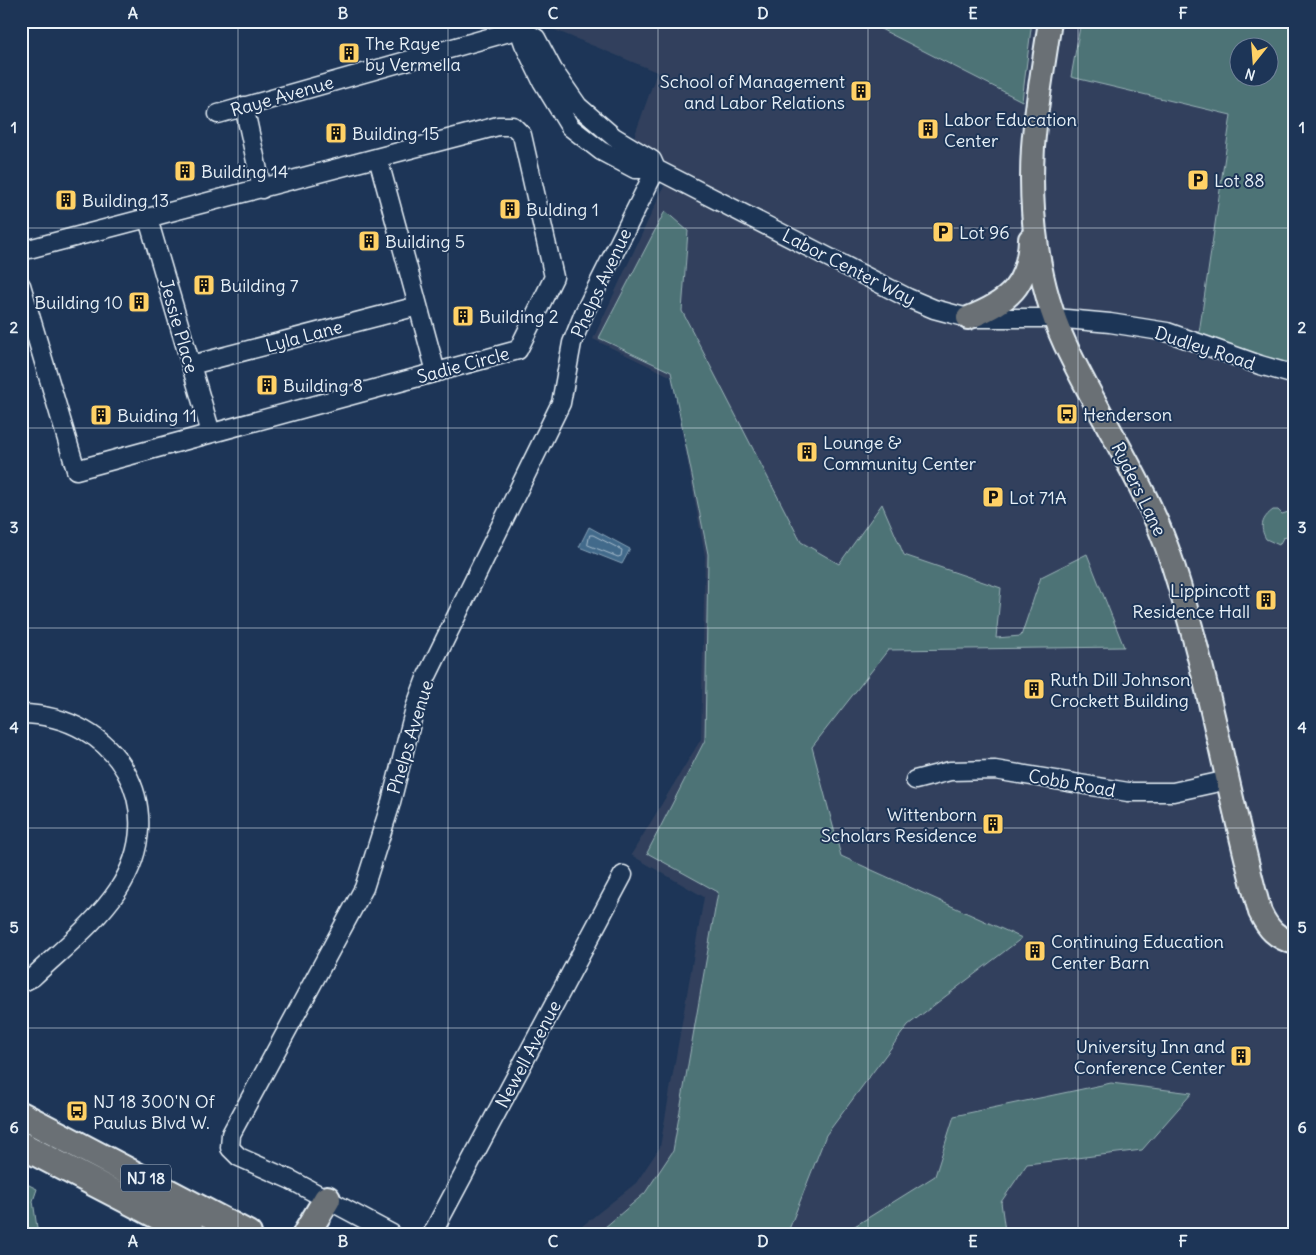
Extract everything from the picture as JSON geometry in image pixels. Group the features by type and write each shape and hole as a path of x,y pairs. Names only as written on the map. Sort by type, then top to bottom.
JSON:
{"highway":[{"path":"21,1104 31,1120"},
{"name":"NJ 18","path":"31,1120 248,1234"},
{"name":"NJ 18","path":"21,1145 193,1234"},
{"path":"306,1234 327,1199"}],"main road":[{"name":"Ryders Lane","path":"1050,21 1033,145 1032,191 1040,265 1064,343 1138,481 1163,536 1202,670 1260,912 1266,926 1275,935 1295,943"},
{"path":"968,318 1007,299 1020,281 1028,258 1032,191"}],"street":[{"name":"Raye Avenue","path":"218,114 518,25"},
{"path":"518,25 524,44 542,82 570,127 601,151 635,169 656,169"},
{"path":"244,106 262,189"},
{"name":"Sadie Circle","path":"21,251 498,126 513,126 522,135 554,276 518,350 76,470 21,285"},
{"path":"378,158 436,372"},
{"name":"Labor Center Way","path":"656,169 934,310 968,318 1055,318"},
{"name":"Phelps Avenue","path":"327,1199 233,1154 230,1148 231,1134 364,888 390,806 415,708 426,678 534,463 561,403 572,343 584,313 656,169"},
{"name":"Jessie Place","path":"148,219 210,433"},
{"name":"Lyla Lane","path":"191,365 418,306"},
{"name":"Dudley Road","path":"1055,318 1110,323 1167,332 1260,366 1295,375"},
{"path":"21,714 39,714 64,720 95,735 114,754 131,778 139,811 139,844 131,866 118,890 102,911 33,977 21,984"},
{"name":"Cobb Road","path":"915,780 950,771 995,770 1128,792 1173,792 1228,780"},
{"name":"Newell Avenue","path":"432,1234 623,875"},
{"path":"327,1199 392,1234"}],"shaded area":[{"path":"533,21 1295,21 1295,1234 572,1234 636,1183 660,1147 704,897 631,855 701,739 705,556 672,377 593,339 673,167 631,146 657,72"}],"green space":[{"path":"865,21 1032,21 1022,101"},
{"path":"1081,21 1295,21 1295,373 1199,333 1231,115 1071,77"},
{"path":"665,211 688,231 682,311 801,542 839,564 882,504 904,555 1001,588 996,638 1021,636 1041,577 1087,554 1124,647 888,650 812,747 841,856 1022,938 908,1025 826,1135 788,1232 850,1229 935,1176 954,1116 1111,1083 1192,1093 1142,1150 1027,1164 1001,1202 1005,1231 1009,1234 597,1234 645,1193 673,1151 718,892 647,853 705,740 708,554 671,372 599,338"},
{"path":"1273,510 1278,510 1282,514 1295,510 1295,535 1283,538 1279,545 1266,539 1262,527 1266,516"},
{"path":"21,1181 37,1189 33,1201 38,1234 21,1234"}],"water":[{"path":"589,527 630,549 622,564 579,547"}],"place":[{"name":"The Raye by Vermella","path":"349,53"},
{"name":"School of Management and Labor Relations","path":"861,91"},
{"name":"Labor Education Center","path":"928,129"},
{"name":"Building 15","path":"336,133"},
{"name":"Building 14","path":"185,171"},
{"name":"Lot 88","path":"1198,180"},
{"name":"Building 13","path":"66,200"},
{"name":"Bulding 1","path":"510,209"},
{"name":"Lot 96","path":"943,232"},
{"name":"Building 5","path":"369,241"},
{"name":"Building 7","path":"204,285"},
{"name":"Building 10","path":"139,302"},
{"name":"Building 2","path":"463,316"},
{"name":"Building 8","path":"267,385"},
{"name":"Henderson","path":"1067,414"},
{"name":"Buiding 11","path":"101,415"},
{"name":"Lounge & Community Center","path":"807,452"},
{"name":"Lot 71A","path":"993,497"},
{"name":"Lippincott Residence Hall","path":"1266,600"},
{"name":"Ruth Dill Johnson Crockett Building","path":"1034,689"},
{"name":"Wittenborn Scholars Residence","path":"993,824"},
{"name":"Continuing Education Center Barn","path":"1035,951"},
{"name":"University Inn and Conference Center","path":"1241,1056"},
{"name":"NJ 18 300'N Of Paulus Blvd W.","path":"77,1111"}]}
